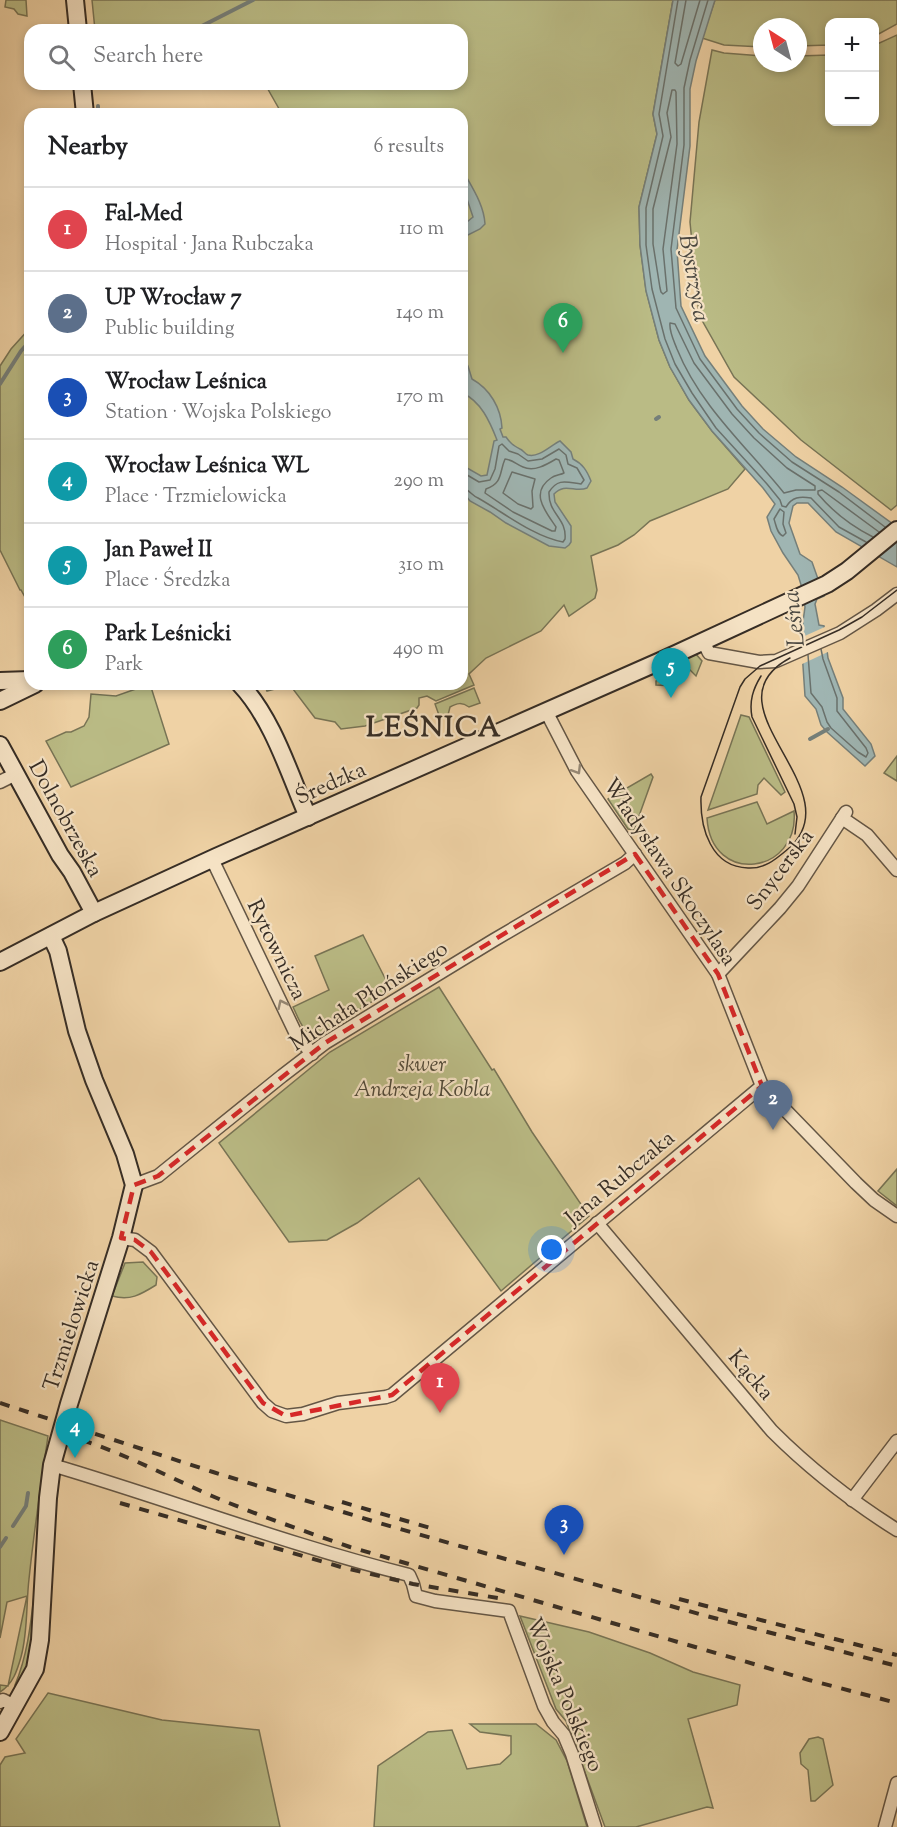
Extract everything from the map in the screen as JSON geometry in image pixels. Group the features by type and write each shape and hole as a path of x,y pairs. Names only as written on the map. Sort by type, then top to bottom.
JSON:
{"street":[{"path":"75,0 77,24"},
{"path":"83,90 84,108"},
{"name":"Średzka","path":"0,962 94,913 308,817 546,711 706,647 780,606 827,584 847,571 897,530"},
{"path":"706,647 759,662 776,661 840,633 893,597"},
{"path":"0,681 24,680"},
{"path":"0,701 24,689"},
{"path":"246,690 268,724 308,817"},
{"name":"Władysława Skoczylasa","path":"546,711 577,771 718,974 762,1086 856,1183 874,1200 897,1216"},
{"name":"Dolnobrzeska","path":"0,745 94,913"},
{"path":"0,782 16,774"},
{"name":"Snycerska","path":"718,974 798,886 844,815 867,835 897,870"},
{"name":"Michała Płońskiego","path":"134,1185 158,1176 282,1076 358,1022 625,863 635,854"},
{"name":"Rytownicza","path":"212,860 296,1034 312,1054"},
{"name":"Trzmielowicka","path":"0,1732 8,1704 35,1670 42,1617 48,1498 52,1465 121,1238 134,1185 125,1154 94,1080 77,1031 58,951 51,936"},
{"name":"Jana Rubczaka","path":"121,1238 135,1240 151,1252 272,1412 286,1416 303,1414 338,1403 386,1397 392,1395 762,1086"},
{"name":"Kącka","path":"597,1222 772,1431 794,1453 852,1500 897,1530"},
{"path":"852,1500 897,1441"},
{"name":"Wojska Polskiego","path":"52,1465 109,1481 354,1562 409,1575 416,1596 435,1601 509,1611 544,1706 564,1735 572,1754 595,1827"},
{"path":"885,1827 897,1782"}],"highlighted area":[{"path":"635,854 718,974 762,1086 392,1395 303,1414 286,1416 263,1403 151,1252 135,1240 121,1238 134,1185 158,1176 325,1043"}],"green space":[{"path":"6,0 26,0 27,16 5,7"},
{"path":"92,0 673,0 653,114 657,134 639,207 640,245 646,290 659,340 670,367 689,400 745,469 728,489 650,521 618,545 591,556 597,590 595,598 569,616 564,605 541,631 486,658 469,674 474,685 468,688 468,108 279,108 268,90 468,90 468,24 94,24"},
{"path":"715,0 897,0 897,24 879,34 879,18 825,18 825,45 807,46 807,18 753,18 753,47 724,45 702,38"},
{"path":"897,35 897,505 891,510 801,440 734,377 699,315 690,222 699,122 712,50 753,55 753,72 807,72 807,56 825,55 825,126 879,126 879,43"},
{"path":"24,335 24,595 0,550 0,366"},
{"path":"695,653 702,661 696,676 680,660"},
{"path":"672,674 681,682 676,686 656,685 656,681"},
{"path":"474,688 480,703 469,707 462,704 455,705 450,707 448,715 440,718 435,704"},
{"path":"133,690 152,690 169,744 71,787 46,741 84,726 89,717 91,694 116,696"},
{"path":"294,690 462,690 436,701 427,696 419,698 417,708 365,726 341,729 335,722 315,718"},
{"path":"741,715 749,717 785,792 781,795 764,778 758,785 757,794 708,810"},
{"path":"897,756 897,781 884,773"},
{"path":"651,774 653,777 634,830 628,829 608,799"},
{"path":"757,802 767,824 794,811 792,832 784,848 770,859 754,864 738,863 723,855 712,840 707,818"},
{"path":"363,935 391,990 316,1036 311,1034 301,1024 293,1007 329,990 315,956"},
{"name":"skwer Andrzeja Kobla","path":"439,987 589,1216 501,1291 419,1178 357,1223 327,1240 289,1242 219,1143 330,1052"},
{"path":"897,1169 897,1206 878,1191"},
{"path":"143,1262 157,1277 156,1285 135,1296 124,1298 112,1296 125,1263"},
{"path":"0,1420 48,1436 31,1561 23,1647 16,1672 8,1685 27,1596 7,1602 0,1638"},
{"path":"35,1587 37,1587 35,1626 28,1667 16,1688 28,1637"},
{"path":"520,1616 589,1632 650,1653 693,1672 740,1685 737,1705 688,1719 713,1808 707,1807 636,1827 605,1827 566,1721 556,1709"},
{"path":"0,1685 7,1686 4,1689 0,1692"},
{"path":"48,1693 162,1720 259,1730 280,1827 0,1827 0,1765 5,1757 25,1753 16,1739"},
{"path":"470,1724 536,1724 556,1740 567,1761 587,1827 374,1827 378,1766 428,1732 452,1730 467,1769 500,1764 511,1754 511,1736 480,1732"},
{"path":"818,1737 823,1739 833,1785 815,1801 811,1801 808,1770 801,1764 800,1753 809,1739"}],"water":[{"path":"673,0 715,0 690,89 690,146 677,250 681,306 705,356 742,406 763,429 796,457 897,527 897,567 836,532 808,503 797,503 793,506 789,523 800,554 812,562 824,596 817,599 815,604 819,625 824,626 828,658 843,698 843,709 871,744 875,756 865,766 821,725 816,709 805,696 801,636 805,607 798,575 771,531 767,517 775,504 712,431 689,400 670,367 659,340 646,291 640,245 639,207 657,134 653,114"},
{"path":"468,180 480,202 485,224 468,235 468,221 473,217 468,202"},
{"path":"468,366 472,379 484,388 497,406 503,437 532,455 541,453 560,441 588,474 591,481 587,488 566,488 554,494 555,502 571,526 571,542 565,548 549,546 506,523 468,498 468,468 481,476 487,475 494,441 497,440 488,419 475,401 469,397"}],"pier":[{"path":"827,626 830,651 800,665 798,639"}],"waterway":[{"path":"206,24 253,0"},
{"path":"0,384 24,348"},
{"path":"810,739 828,729"},
{"name":"Leśna","path":"13,1526 26,1506 28,1493"},
{"name":"Leśna","path":"0,1547 6,1538"}],"tram line":[{"path":"790,658 767,678 762,700 768,724 795,775 804,801 804,826 788,849 770,863 754,868 735,866 725,861 710,844 703,821 701,797 740,687 745,679 760,666 839,630 862,617 897,590"},
{"path":"761,676 752,695 752,717 794,804 797,817 795,834"}],"railway":[{"path":"0,1403 379,1523 699,1614 897,1666"},
{"path":"82,1440 132,1459 229,1503 350,1547 809,1680 897,1703"},
{"path":"342,1502 437,1530"},
{"path":"120,1503 341,1567 413,1584 504,1599"},
{"path":"679,1599 897,1655"}],"place":[{"name":"Park Leśnicki","path":"563,353"},
{"name":"Jan Paweł II","path":"671,698"},
{"name":"UP Wrocław 7","path":"773,1130"},
{"name":"Fal-Med","path":"440,1413"},
{"name":"Wrocław Leśnica WL","path":"75,1458"},
{"name":"Wrocław Leśnica","path":"564,1555"}],"district":[{"name":"LEŚNICA","path":"434,726"}],"water label":[{"name":"Bystrzyca","path":"695,278"}]}
